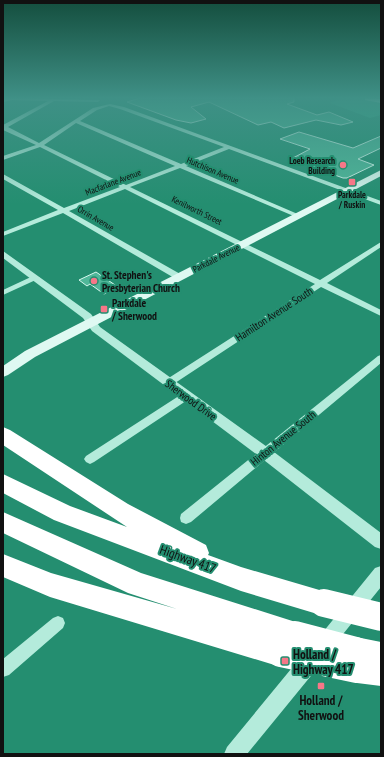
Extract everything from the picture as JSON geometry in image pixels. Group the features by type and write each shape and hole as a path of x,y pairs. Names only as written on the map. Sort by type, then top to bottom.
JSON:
{"highway":[{"path":"3,435 120,511 241,579"},
{"name":"Highway 417","path":"3,482 62,513 241,579 324,603 381,617"},
{"path":"3,522 137,584 288,644"},
{"path":"3,565 50,585 288,644 369,662"}],"main road":[{"name":"Parkdale Avenue","path":"3,365 30,354 381,173"},
{"name":"Parkdale Avenue","path":"3,372 30,354"}],"street":[{"name":"Kenilworth Street","path":"16,133 381,313"},
{"path":"3,158 41,145 59,133"},
{"name":"Hutchison Avenue","path":"104,133 298,216"},
{"path":"190,133 381,203"},
{"name":"Macfarlane Avenue","path":"3,234 230,148"},
{"name":"Orrin Avenue","path":"3,176 179,277"},
{"name":"Hamilton Avenue South","path":"168,383 381,244"},
{"name":"Sherwood Drive","path":"3,254 87,316 96,329 185,396 265,453 381,542"},
{"path":"3,293 36,278"},
{"name":"Hinton Avenue South","path":"186,518 381,358"},
{"path":"90,459 185,396"},
{"path":"234,754 381,574"},
{"path":"3,669 58,623"}],"building":[{"path":"295,133 303,133 353,148 381,136 381,148 358,159 374,165 347,178 343,178 291,159 310,149 280,139"},
{"name":"St. Stephen's Presbyterian Church","path":"96,272 118,287 104,294 90,284 87,286 79,280"}],"place":[{"name":"Loeb Research Building","path":"343,165"},
{"name":"Parkdale / Ruskin","path":"352,182"},
{"name":"St. Stephen's Presbyterian Church","path":"94,281"},
{"name":"Parkdale / Sherwood","path":"104,309"},
{"name":"Holland / Highway 417","path":"285,661"},
{"name":"Holland / Sherwood","path":"321,686"}]}
